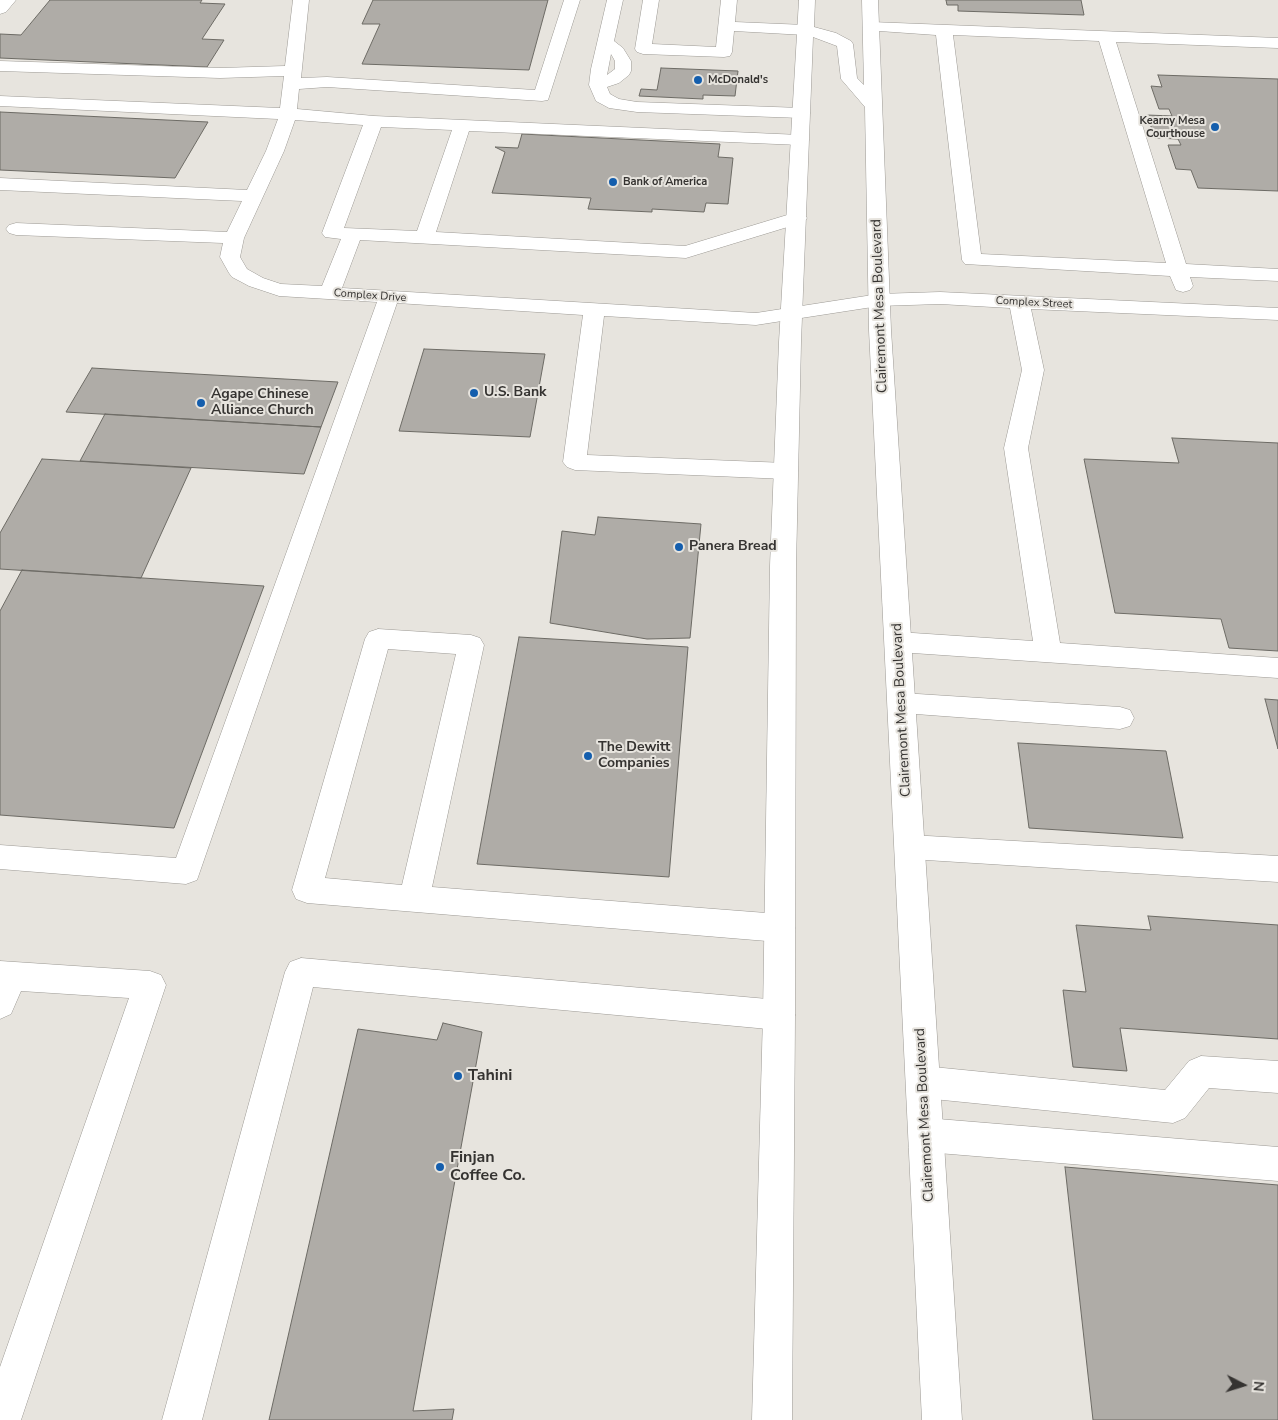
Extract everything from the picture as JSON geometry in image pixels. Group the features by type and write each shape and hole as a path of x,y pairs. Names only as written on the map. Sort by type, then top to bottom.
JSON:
{"main road":[{"path":"0,9 8,0"},
{"name":"Complex Drive","path":"301,0 288,114 275,151 234,238 230,257 239,273 256,282 280,290 756,319 792,314"},
{"path":"0,66 220,73 542,96 572,0"},
{"path":"616,0 605,43 598,85 602,98 615,104 801,113"},
{"path":"651,0 643,49 724,52 729,0"},
{"path":"772,1420 786,471 807,0"},
{"name":"Clairemont Mesa Boulevard","path":"876,6 871,27 879,300 942,1420"},
{"path":"726,26 805,30 830,36 845,44 849,79 874,107"},
{"path":"871,27 1278,43"},
{"path":"944,30 972,260 1278,275"},
{"path":"1106,36 1190,311"},
{"path":"598,85 613,79 623,70 623,61 616,51 605,43"},
{"path":"0,102 288,114 462,126 800,140"},
{"path":"374,121 332,232 686,252 797,218"},
{"path":"425,238 462,126"},
{"path":"0,184 37,198 254,196"},
{"path":"37,198 16,229 234,238"},
{"path":"330,293 353,234"},
{"path":"0,857 186,871 363,365 389,298"},
{"name":"Complex Street","path":"792,314 879,300 940,298 1278,314"},
{"path":"1018,302 1033,370 1016,448 1048,652"},
{"path":"594,309 575,462 786,471"},
{"path":"414,898 471,644 378,638 307,890 780,928"},
{"path":"898,642 1278,668"},
{"path":"902,703 1120,718"},
{"path":"910,847 1278,869"},
{"path":"182,1420 301,972 779,1016"},
{"path":"2,1420 150,985 4,985"},
{"path":"923,1082 1173,1107 1201,1072 1278,1077"},
{"path":"926,1135 1278,1164"}],"building":[{"path":"50,0 202,0 200,3 225,4 202,39 224,40 207,67 0,58 0,34 21,35"},
{"path":"373,0 548,0 529,70 362,64 380,24 362,24"},
{"path":"946,0 1081,0 1084,15 958,11 958,5 947,5"},
{"name":"McDonald's","path":"661,68 738,71 735,96 703,95 703,99 639,96 641,89 657,90"},
{"name":"Kearny Mesa Courthouse","path":"1158,75 1278,79 1278,191 1198,188 1191,170 1176,169 1168,145 1181,145 1178,139 1155,138 1147,115 1172,116 1169,109 1159,109 1151,86 1162,87"},
{"path":"0,112 208,122 175,178 0,170"},
{"name":"Bank of America","path":"522,134 720,144 718,157 733,158 728,204 706,203 704,212 652,209 652,212 588,209 591,198 492,193 505,152 495,147 518,148"},
{"name":"U.S. Bank","path":"424,349 545,354 530,437 399,431"},
{"name":"Agape Chinese Alliance Church","path":"92,368 338,382 321,427 66,412"},
{"path":"105,414 321,427 304,474 80,461"},
{"path":"1172,438 1278,443 1278,651 1229,648 1221,619 1115,613 1084,459 1179,463"},
{"path":"42,459 191,468 141,578 0,569 0,533"},
{"path":"598,517 701,524 690,638 647,639 550,623 562,531 595,535"},
{"path":"22,570 264,586 174,828 0,815 0,611"},
{"name":"The Dewitt Companies","path":"519,637 688,647 669,877 477,864"},
{"path":"1265,699 1278,700 1278,749"},
{"path":"1018,743 1166,751 1183,838 1029,828"},
{"path":"1148,916 1278,925 1278,1039 1120,1028 1127,1071 1073,1067 1063,990 1086,992 1076,925 1151,930"},
{"path":"443,1023 482,1032 413,1411 454,1409 452,1420 269,1420 358,1029 437,1040"},
{"path":"1065,1167 1278,1185 1278,1420 1093,1420"}],"place":[{"name":"McDonald's","path":"698,80"},
{"name":"Kearny Mesa Courthouse","path":"1215,127"},
{"name":"Bank of America","path":"613,182"},
{"name":"U.S. Bank","path":"474,393"},
{"name":"Agape Chinese Alliance Church","path":"201,403"},
{"name":"Panera Bread","path":"679,547"},
{"name":"The Dewitt Companies","path":"588,756"},
{"name":"Tahini","path":"458,1076"},
{"name":"Finjan Coffee Co.","path":"440,1167"}]}
